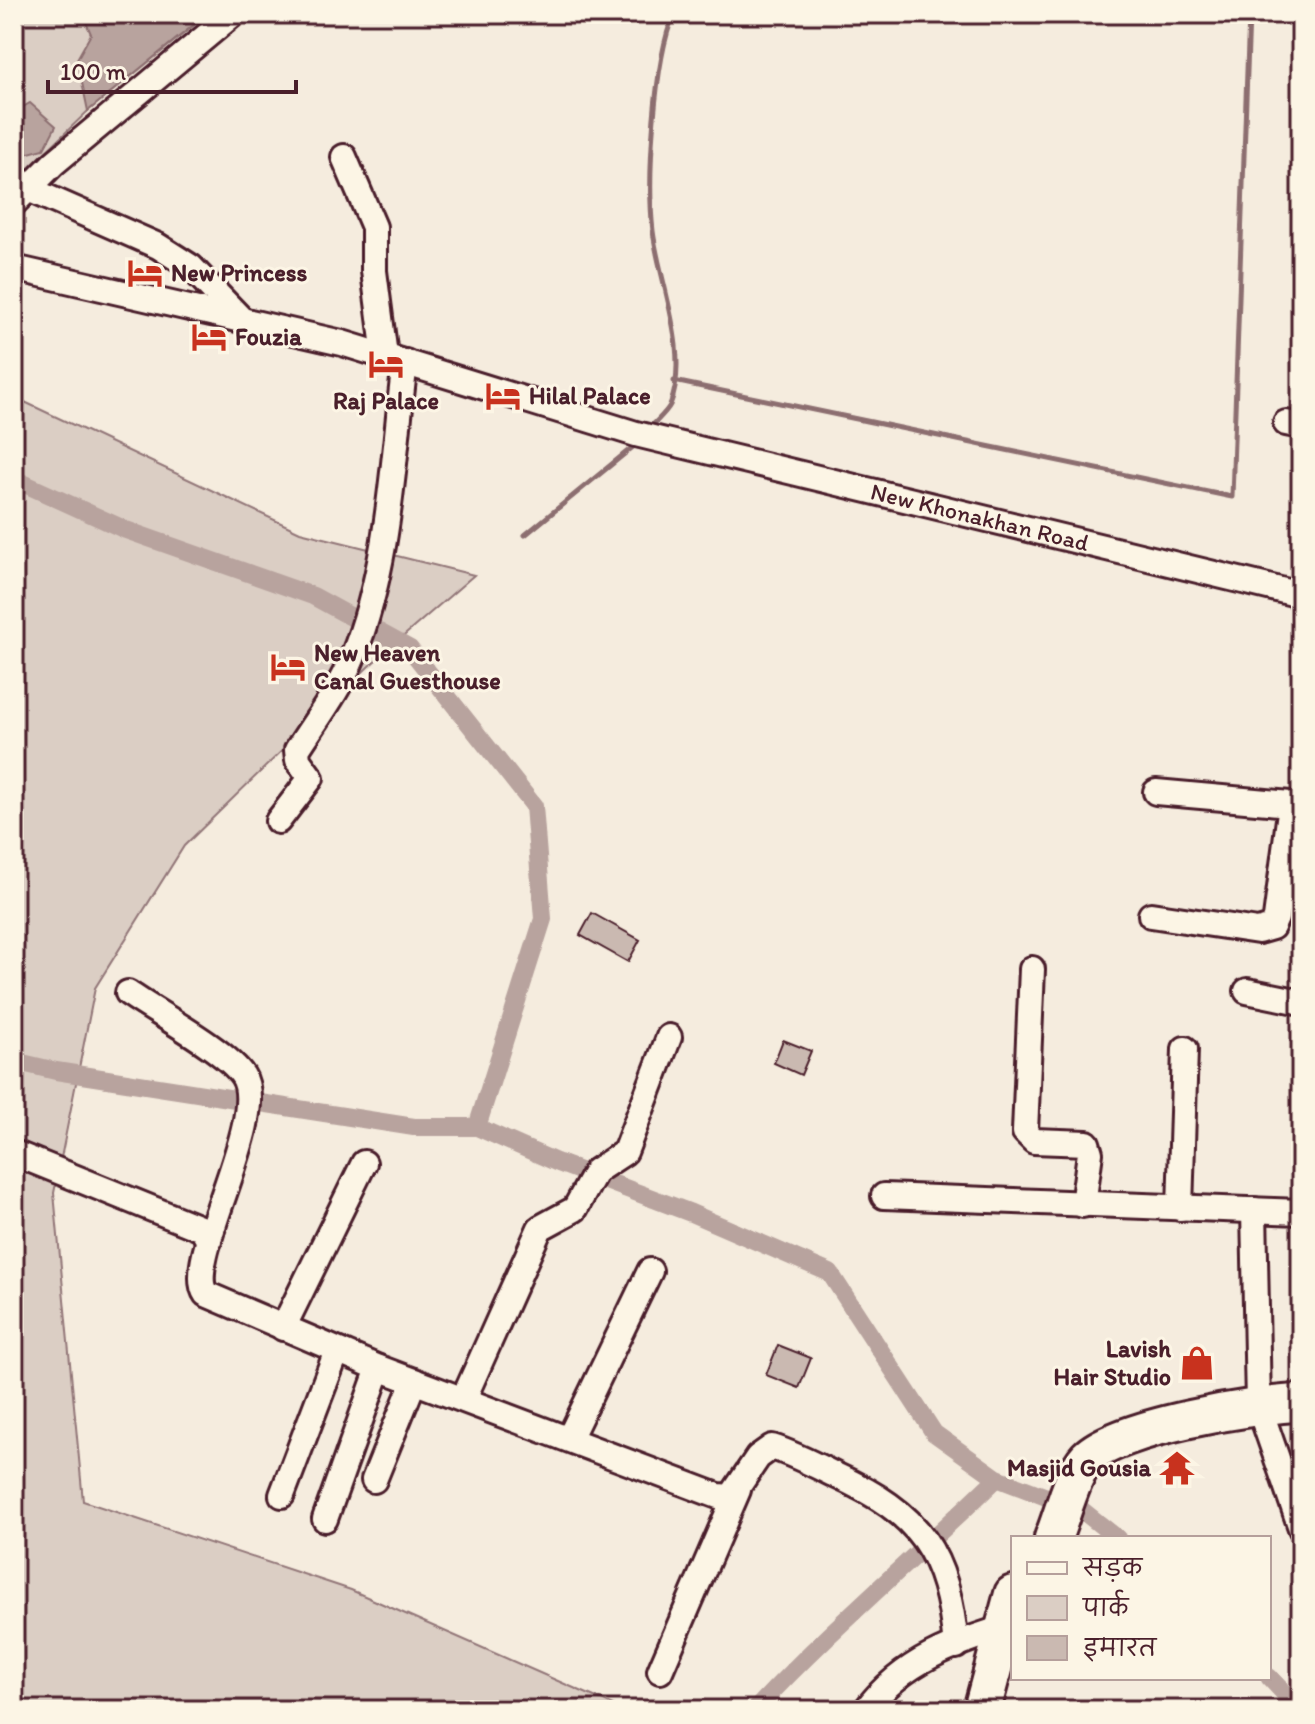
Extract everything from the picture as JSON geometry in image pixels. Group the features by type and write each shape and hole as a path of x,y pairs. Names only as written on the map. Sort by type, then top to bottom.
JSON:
{"highway":[{"path":"1054,1536 1075,1463 1084,1445 1108,1432 1157,1419 1183,1420 1258,1404 1301,1403"},
{"path":"1032,1536 1051,1489 1075,1463"},
{"path":"982,1710 1010,1613"},
{"path":"1000,1710 1011,1673"}],"street":[{"path":"233,14 20,196 158,246 191,267 242,320"},
{"path":"278,821 311,778 298,760 297,750 344,674 361,636 382,543 395,359 374,271 374,227 344,157"},
{"name":"New Khonakhan Road","path":"14,268 395,359 647,436 1301,595"},
{"path":"1151,915 1258,931 1272,927 1296,805 1156,792"},
{"path":"1032,969 1025,1132 1034,1141 1087,1143 1090,1153 1083,1205"},
{"path":"1247,991 1301,1002"},
{"path":"128,993 229,1061 248,1093 209,1241 202,1283 206,1294 379,1368 718,1496 731,1497 738,1490"},
{"path":"464,1398 540,1228 575,1209 596,1171 621,1156 630,1144 669,1037"},
{"path":"1180,1208 1185,1049"},
{"path":"14,1153 202,1229 209,1241"},
{"path":"283,1328 364,1163"},
{"path":"884,1196 1301,1212"},
{"path":"1254,1210 1258,1404 1301,1528"},
{"path":"569,1439 650,1271"},
{"path":"282,1495 337,1351"},
{"path":"325,1519 379,1368"},
{"path":"374,1480 414,1381"},
{"path":"660,1671 738,1490 758,1457 772,1447 875,1493 899,1509 939,1562 953,1609 956,1646"},
{"path":"866,1710 898,1673 956,1646 1010,1613"}],"green space":[{"path":"14,14 208,14 88,111 14,182"},
{"path":"14,397 300,532 474,575 368,667 184,846 95,988 54,1193 83,1501 351,1590 624,1710 14,1710"}],"shaded area":[{"path":"66,14 207,14 88,111 77,59 91,34 83,15"},
{"path":"30,103 56,126 44,149 14,157 14,112"}],"building":[{"path":"592,913 640,940 628,962 580,935"},
{"path":"783,1040 811,1051 801,1075 774,1063"},
{"path":"778,1345 811,1358 799,1388 766,1375"}],"waterway":[{"path":"650,428 670,405 676,385 672,318 656,251 651,209 657,89 661,60 674,14"},
{"path":"674,381 1232,497 1249,14"},
{"path":"525,535 639,442"},
{"path":"14,479 126,530 313,596 410,649 534,806 543,919 477,1127"},
{"path":"14,1061 56,1071 414,1127 477,1127 556,1162 691,1213 830,1273 934,1433 997,1478 1083,1511 1114,1536"},
{"path":"755,1710 814,1650 997,1478"},
{"path":"1271,1679 1300,1710"}],"place":[{"name":"New Princess","path":"145,273"},
{"name":"Fouzia","path":"209,337"},
{"name":"Raj Palace","path":"386,364"},
{"name":"Hilal Palace","path":"503,396"},
{"name":"New Heaven Canal Guesthouse","path":"288,667"},
{"name":"Lavish Hair Studio","path":"1197,1363"},
{"name":"Masjid Gousia","path":"1177,1468"}]}
